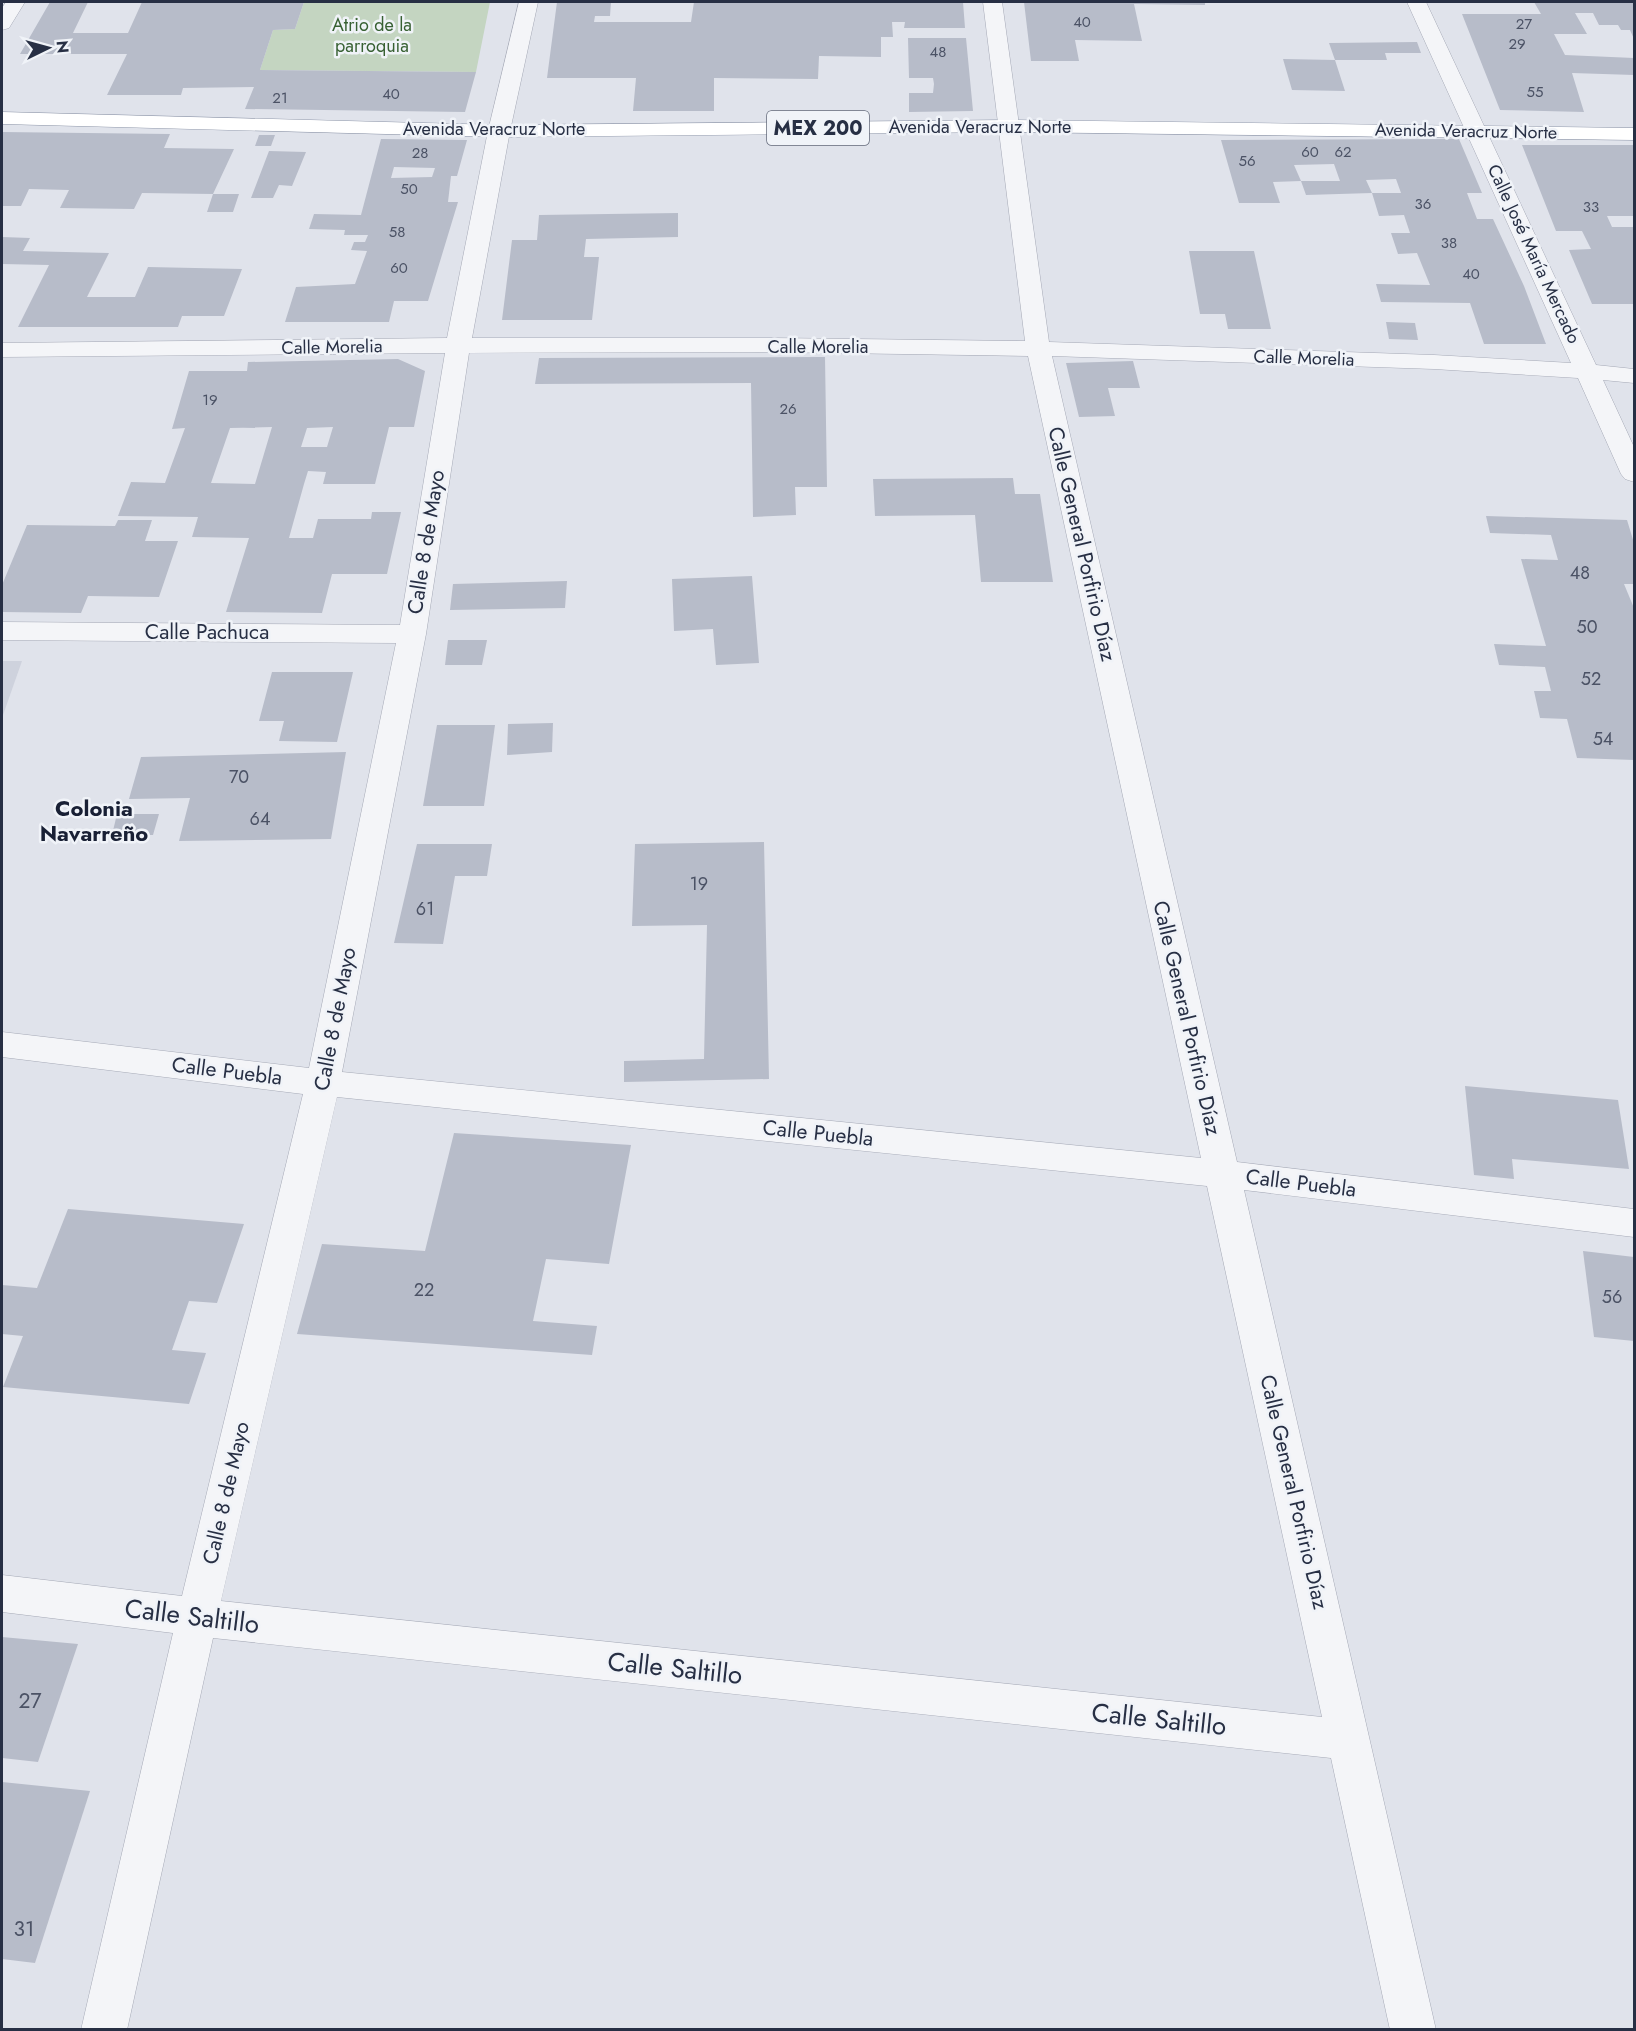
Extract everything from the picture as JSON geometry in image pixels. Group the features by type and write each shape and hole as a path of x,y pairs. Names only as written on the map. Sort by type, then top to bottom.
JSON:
{"highway":[{"name":"Avenida Veracruz Norte","path":"2,118 499,131 1008,126 1635,134"}],"street":[{"path":"2,24 15,2"},
{"name":"Calle 8 de Mayo","path":"104,2030 197,1617 323,1083 412,634 458,346 499,131 528,2"},
{"name":"Calle General Porfirio Díaz","path":"993,2 1038,347 1413,2030"},
{"name":"Calle José María Mercado","path":"1417,2 1635,474"},
{"name":"Calle Morelia","path":"2,350 458,346 1038,347 1588,371 1635,376"},
{"name":"Calle Pachuca","path":"2,631 412,634"},
{"name":"Calle Puebla","path":"2,1044 323,1083 1222,1174 1635,1222"},
{"name":"Calle Saltillo","path":"2,1593 197,1617 1350,1740"}],"shaded area":[{"path":"2,661 22,661 2,718"}],"green space":[{"name":"Atrio de la parroquia","path":"304,2 490,2 476,72 260,70 273,30 295,29"}],"building":[{"path":"50,2 88,2 73,33 128,33 142,2 304,2 295,29 273,30 260,70 476,72 465,112 245,109 254,87 183,88 181,95 107,95 127,54 20,54"},
{"path":"557,2 611,2 610,16 595,16 594,22 691,22 694,2 963,2 965,28 904,28 905,22 892,22 893,37 881,37 881,57 819,56 818,79 714,78 714,111 633,111 636,78 547,78"},
{"path":"1024,2 1205,2 1205,5 1134,4 1142,41 1075,40 1079,61 1031,61"},
{"path":"1534,2 1634,2 1634,39 1630,30 1621,30 1618,25 1599,25 1593,13 1575,13 1587,34 1554,34 1565,55 1634,58 1634,75 1572,73 1584,112 1500,110 1462,14 1541,14"},
{"path":"908,38 966,38 973,111 909,112 909,93 933,93 934,84 933,78 909,78"},
{"path":"1417,42 1421,53 1385,53 1387,60 1335,60 1329,43"},
{"path":"1283,59 1335,60 1345,91 1292,90"},
{"path":"2,132 170,134 164,148 234,149 213,194 142,193 134,209 60,208 69,190 29,189 21,206 2,206"},
{"path":"259,135 275,135 271,146 255,146"},
{"path":"381,139 467,140 457,176 451,176 448,202 458,202 428,301 394,301 389,322 285,322 296,287 355,284 367,251 351,250 354,242 365,242 368,235 344,235 345,230 309,229 314,214 361,215","holes":["394,167 435,168 432,177 391,178"]},
{"path":"1459,139 1482,193 1467,193 1477,219 1493,219 1524,286 1546,344 1484,344 1470,303 1381,302 1376,284 1430,285 1417,253 1398,254 1391,233 1410,233 1404,215 1379,216 1372,193 1306,195 1301,181 1273,182 1280,203 1239,203 1221,140","holes":["1334,164 1340,181 1301,181 1294,165","1396,179 1401,193 1372,193 1366,180"]},
{"path":"1522,145 1634,145 1634,216 1607,216 1612,227 1634,227 1634,304 1592,304 1569,250 1591,249 1582,231 1556,231"},
{"path":"269,151 306,152 292,186 279,185 273,198 251,198"},
{"path":"213,194 239,194 233,212 207,212"},
{"path":"678,213 678,237 586,239 584,257 599,257 592,320 502,320 512,240 537,240 539,215"},
{"path":"2,237 30,238 23,251 109,253 87,297 135,297 148,267 242,269 224,316 182,316 178,327 18,327 49,265 2,264"},
{"path":"1189,251 1254,251 1271,329 1228,329 1225,314 1200,314"},
{"path":"1386,322 1415,323 1418,340 1389,339"},
{"path":"825,357 827,487 795,487 796,515 753,517 751,383 535,384 539,358"},
{"path":"398,359 425,371 414,427 389,427 375,484 323,484 326,472 308,471 289,538 313,538 318,519 371,519 372,512 401,512 387,574 332,574 322,613 226,612 249,538 192,537 198,517 118,516 131,482 165,483 185,428 172,429 189,371 247,371 248,362","holes":["272,427 255,484 211,483 230,428","333,427 327,447 301,447 307,428"]},
{"path":"1133,361 1140,388 1108,388 1115,416 1079,417 1066,363"},
{"path":"1013,478 1015,494 1040,494 1053,582 981,582 975,515 875,516 873,479"},
{"path":"1486,516 1627,520 1634,543 1634,584 1624,584 1634,608 1634,760 1577,758 1567,719 1540,718 1534,691 1551,691 1545,667 1499,665 1494,644 1546,646 1521,559 1558,560 1551,535 1490,533"},
{"path":"118,520 152,520 145,541 178,541 159,597 88,596 81,613 2,612 2,585 27,525 115,526"},
{"path":"752,576 759,663 716,665 713,629 674,631 672,579"},
{"path":"567,581 565,608 450,610 453,584"},
{"path":"448,640 487,640 482,665 445,665"},
{"path":"272,672 353,672 337,742 279,741 284,721 259,721"},
{"path":"553,723 552,752 507,755 508,724"},
{"path":"437,725 495,725 484,806 423,806"},
{"path":"346,752 331,839 179,841 190,798 129,799 141,757"},
{"path":"117,814 159,814 153,835 112,835"},
{"path":"764,842 769,1079 624,1082 624,1061 704,1059 707,925 632,926 635,844"},
{"path":"417,844 492,844 487,876 455,876 443,944 394,943"},
{"path":"1465,1086 1618,1100 1629,1169 1512,1159 1514,1179 1474,1175"},
{"path":"454,1133 631,1145 609,1264 546,1259 533,1321 597,1326 592,1355 297,1334 322,1244 425,1251"},
{"path":"68,1209 244,1224 217,1303 189,1301 172,1350 206,1353 189,1404 3,1387 23,1336 2,1334 2,1285 37,1288"},
{"path":"1583,1251 1634,1257 1634,1341 1594,1337"},
{"path":"2,1637 78,1644 38,1762 2,1758"},
{"path":"2,1782 90,1791 35,1963 2,1959"}],"district":[{"name":"Colonia Navarreño","path":"94,820"}]}
